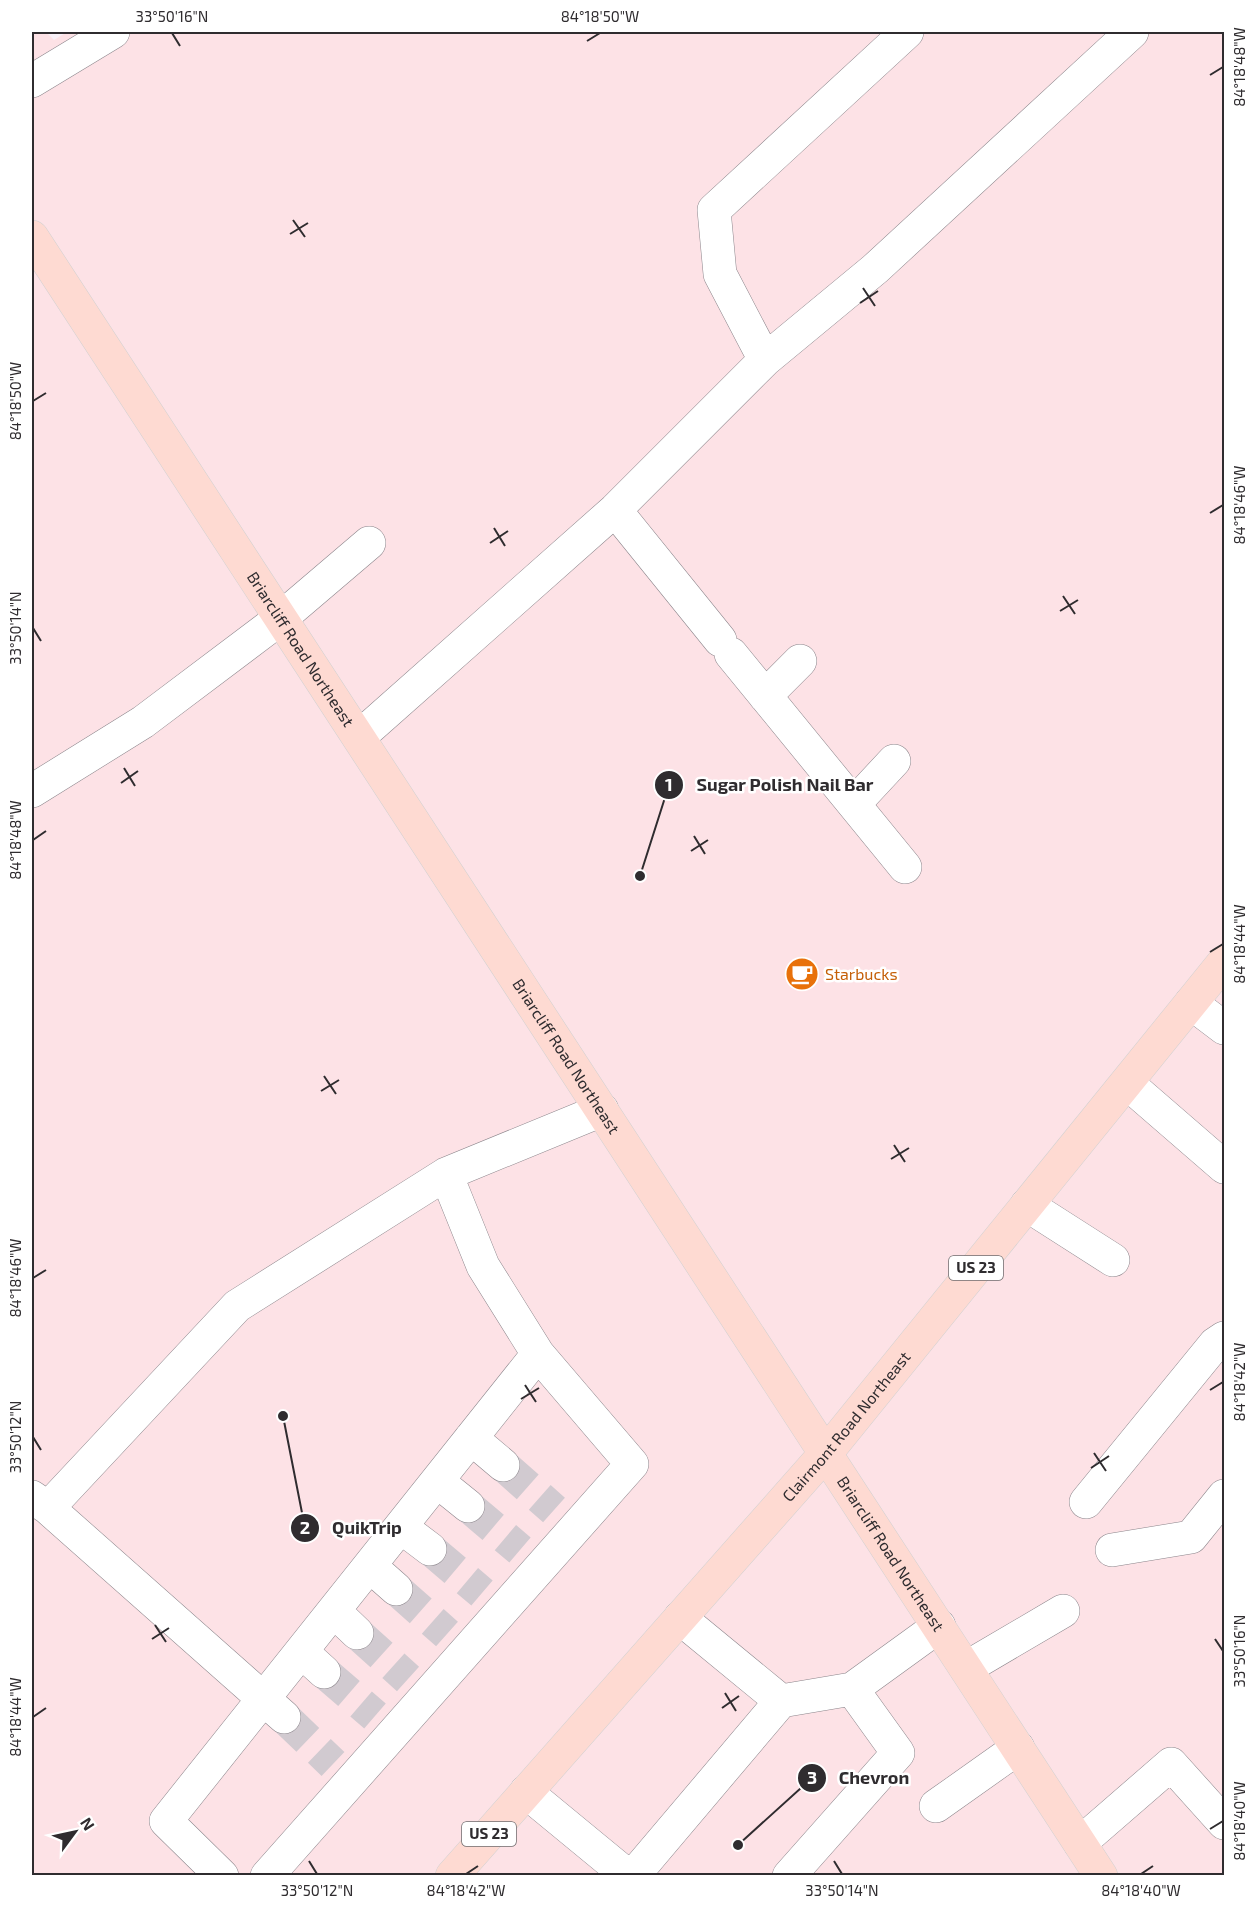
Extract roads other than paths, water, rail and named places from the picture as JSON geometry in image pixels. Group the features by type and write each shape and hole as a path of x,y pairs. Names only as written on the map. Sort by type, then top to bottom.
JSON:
{"main road":[{"name":"Briarcliff Road Northeast","path":"32,237 1101,1875"},
{"name":"Clairmont Road Northeast","path":"452,1875 826,1453 1224,962"}],"lane":[{"path":"32,81 113,32"},
{"path":"765,360 720,274 714,210 908,32"},
{"path":"359,736 615,510 765,360 875,269 1132,32"},
{"path":"615,510 905,867"},
{"path":"32,791 143,722 281,618 369,543"},
{"path":"765,696 800,660"},
{"path":"854,804 894,761"},
{"path":"1191,1003 1224,1028"},
{"path":"1126,1083 1224,1167"},
{"path":"273,1708 40,1502 237,1306 446,1174 602,1110"},
{"path":"267,1875 343,1772 530,1559 566,1519 632,1464 538,1354 483,1266 446,1174"},
{"path":"1027,1205 1113,1260"},
{"path":"1086,1502 1215,1344 1224,1338"},
{"path":"222,1875 166,1821 273,1708 345,1622 370,1566 538,1354"},
{"path":"471,1438 503,1465"},
{"path":"437,1481 468,1506"},
{"path":"1112,1550 1191,1537 1224,1496"},
{"path":"401,1527 430,1549"},
{"path":"370,1566 396,1588"},
{"path":"966,1668 1063,1611"},
{"path":"680,1618 781,1701"},
{"path":"633,1875 781,1701 852,1689 939,1626"},
{"path":"789,1875 897,1753 852,1689"},
{"path":"936,1806 1018,1748"},
{"path":"1080,1843 1171,1764 1224,1823"},
{"path":"526,1792 628,1875"}],"tunnel":[{"path":"503,1465 554,1510"},
{"path":"468,1506 520,1550"},
{"path":"430,1549 482,1593"},
{"path":"396,1589 447,1634"},
{"path":"357,1633 408,1679"},
{"path":"324,1672 375,1716"},
{"path":"284,1717 333,1764"}],"place":[{"name":"Sugar Polish Nail Bar","path":"640,876"},
{"name":"Starbucks","path":"802,974"},
{"name":"QuikTrip","path":"283,1416"},
{"name":"Chevron","path":"738,1845"}]}
